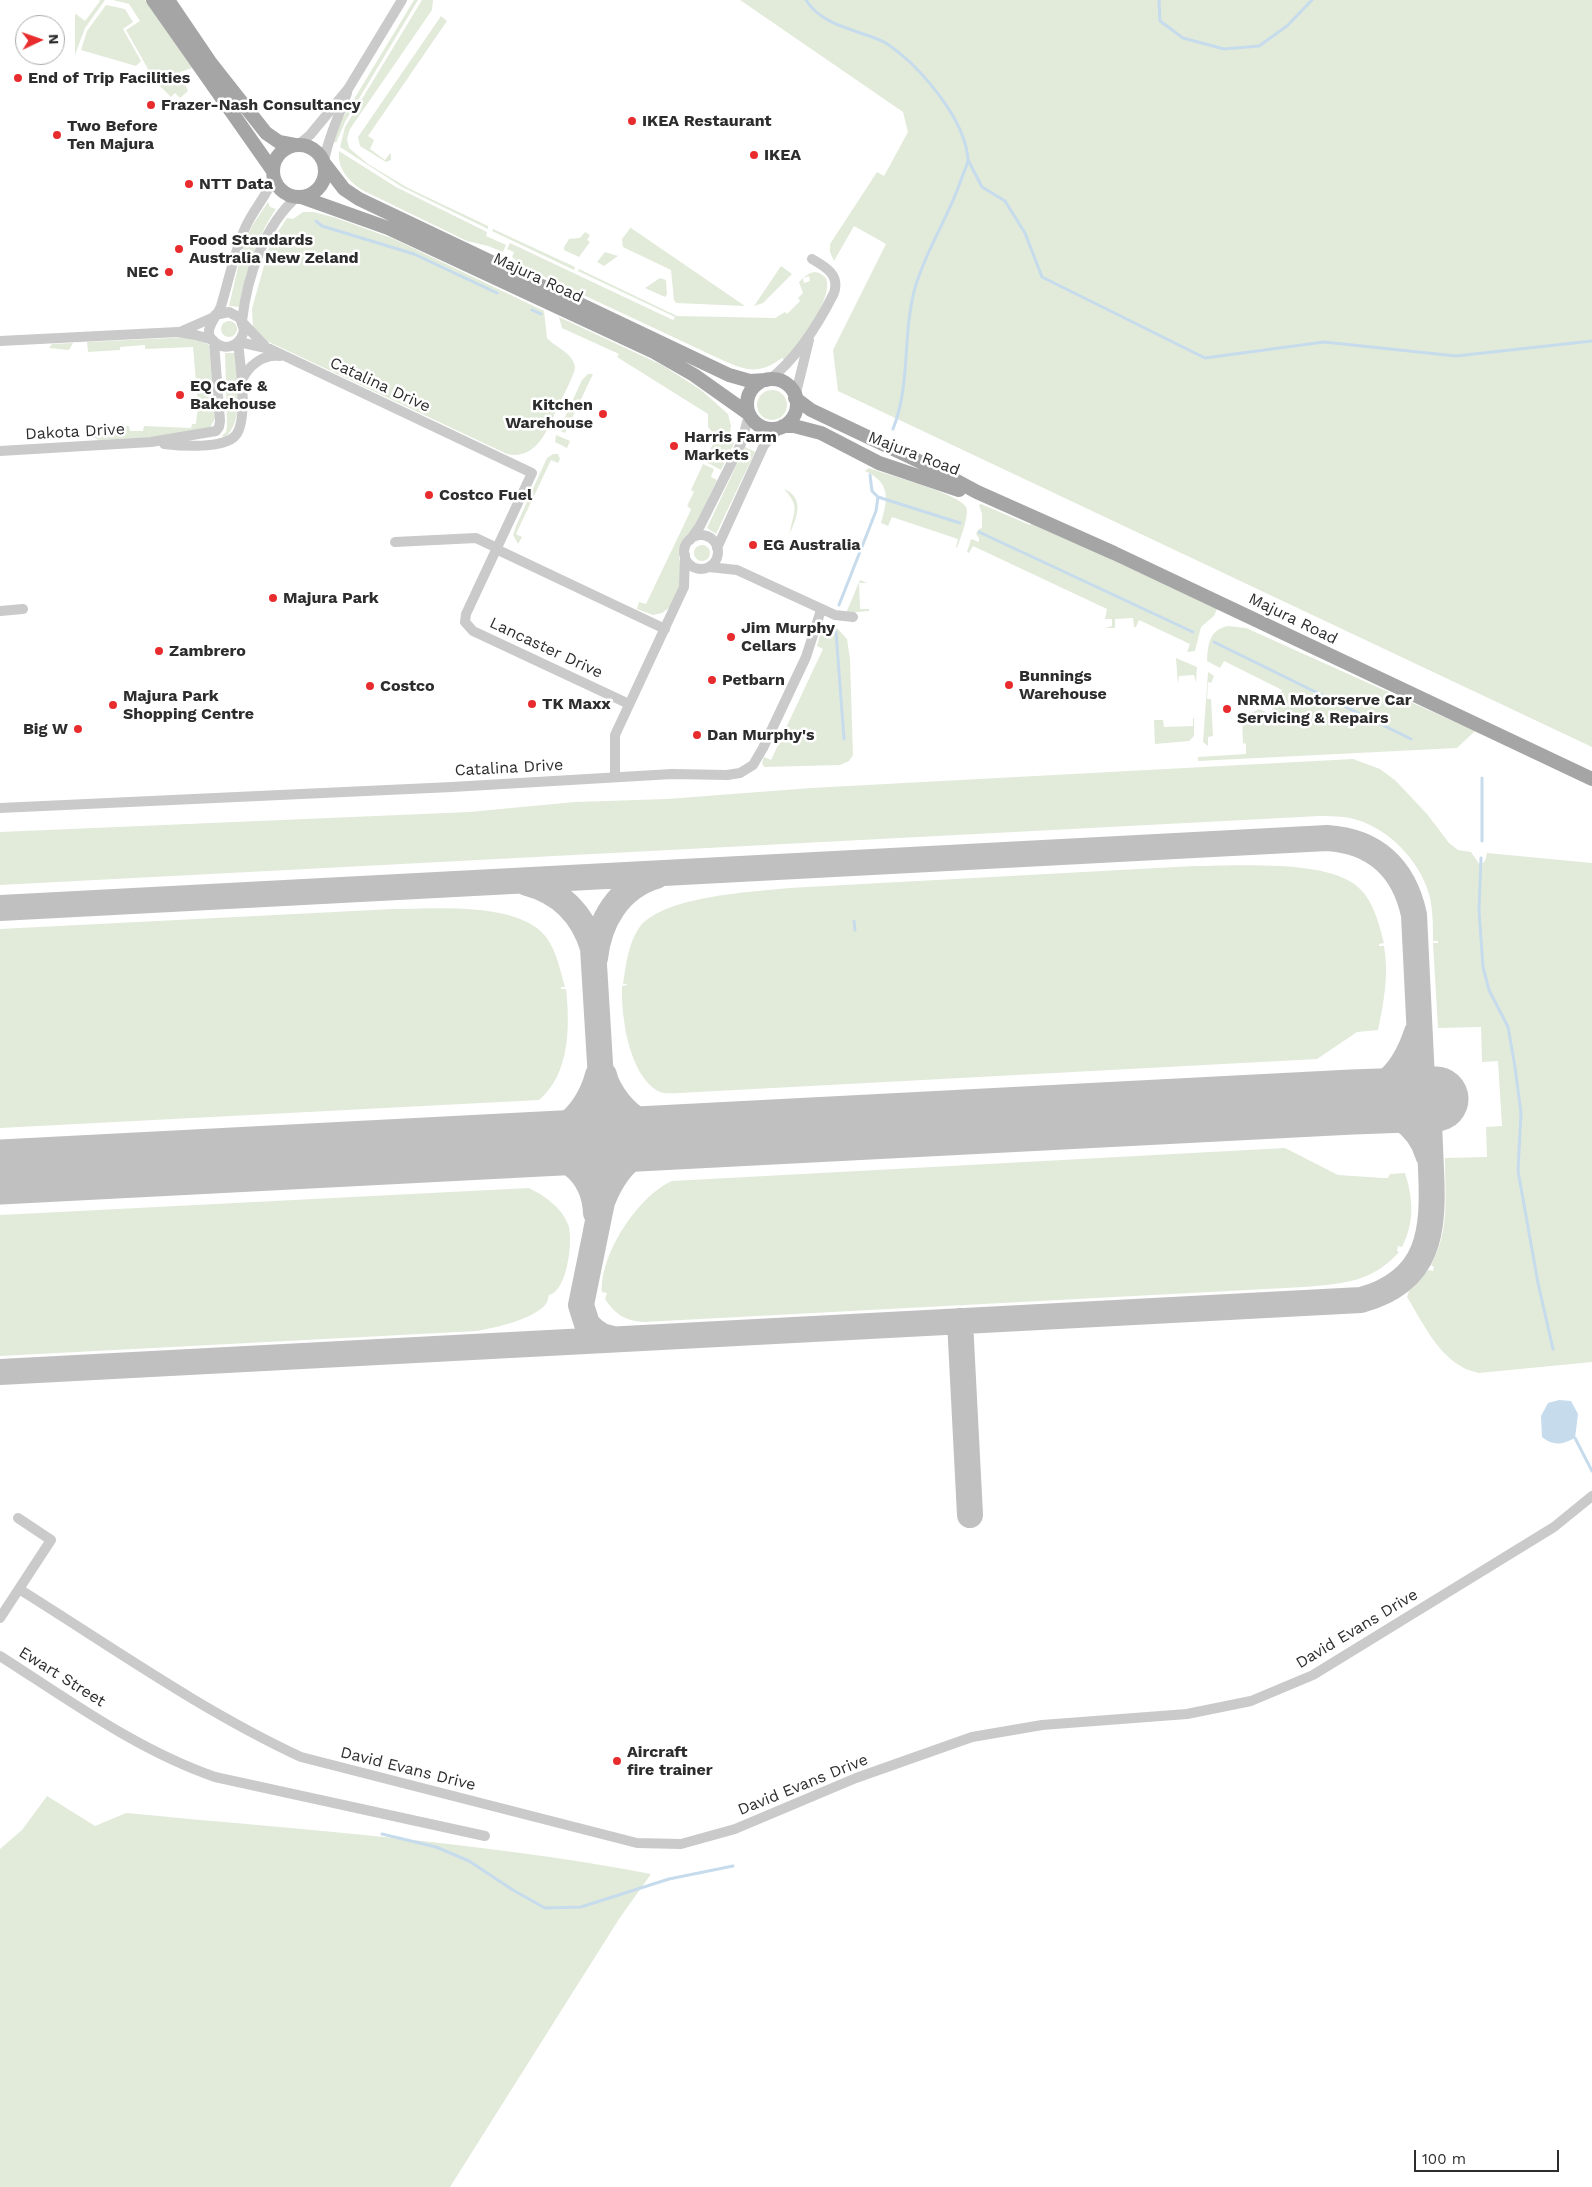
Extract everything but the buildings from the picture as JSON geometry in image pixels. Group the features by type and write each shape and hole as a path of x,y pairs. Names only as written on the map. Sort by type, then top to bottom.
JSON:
{"main road":[{"path":"153,0 274,174 283,191 300,196 312,193 320,186 325,175 324,162 313,149 277,141 266,133 210,62 168,0"},
{"path":"274,174 280,154 296,145"},
{"name":"Majura Road","path":"324,162 339,184 356,198 729,375 750,381 767,380"},
{"name":"Majura Road","path":"300,196 388,228 654,352 694,375 749,415"},
{"path":"767,380 783,382 792,390 795,398 794,414 782,427 770,429 761,427 749,415 747,402 750,393 755,386 767,380"},
{"name":"Majura Road","path":"795,398 811,410 927,465 977,492 1114,553 1592,779"},
{"name":"Majura Road","path":"782,427 794,426 821,433 887,466 960,490 977,492"}],"street":[{"path":"296,145 310,135 348,89 402,0"},
{"path":"324,162 330,134 340,114 348,89"},
{"path":"151,442 205,434 218,429 220,421 214,341 209,327 220,308 242,235 267,195 274,174"},
{"path":"151,442 176,445 223,443 232,439 238,433 242,421 238,342 244,333 242,322 255,265 263,242 286,208 300,196"},
{"path":"767,380 787,365 811,332 832,297 836,286 835,278 830,270 812,259"},
{"path":"178,332 223,312 231,312 242,322"},
{"name":"Catalina Drive","path":"242,322 257,339 270,349 532,473"},
{"path":"0,341 178,332 196,334 225,346 238,342"},
{"path":"795,398 811,332"},
{"name":"Catalina Drive","path":"238,342 270,349"},
{"path":"240,383 248,370 260,359 274,356 286,357"},
{"path":"615,777 614,738 684,587 684,555 686,546 700,526 741,444 749,415"},
{"path":"684,587 716,560 717,549 764,445 782,427"},
{"name":"Dakota Drive","path":"0,450 151,442"},
{"name":"Lancaster Drive","path":"532,473 465,616 468,627 629,704"},
{"path":"690,540 699,536 706,536 712,540 717,549 737,570 822,610 838,616 853,617"},
{"path":"395,542 476,538 665,629"},
{"path":"684,555 692,567 699,569 737,570"},
{"path":"0,611 23,609"},
{"name":"Catalina Drive","path":"0,808 678,774 731,774 750,767 761,753 802,667 822,610"},
{"name":"David Evans Drive","path":"19,1589 210,1711 252,1734 301,1757 637,1843 681,1844 735,1829 856,1778 972,1737 1042,1725 1187,1714 1251,1701 1313,1675 1554,1527 1592,1496"},
{"path":"0,1618 51,1540 18,1518"},
{"name":"Ewart Street","path":"0,1656 109,1724 181,1766 215,1777 485,1836"}],"green space":[{"path":"99,0 105,0 85,28 75,55 75,15 85,21"},
{"path":"113,0 145,0 192,68 180,72 188,91 180,98 175,93 171,97 145,71 148,69 126,30 140,21 129,4"},
{"path":"414,0 418,0 345,122 336,143 334,141 342,119"},
{"path":"422,0 433,0 432,10 350,129 347,139 349,148 368,164 408,188 488,226 488,229 402,187 340,147 345,127"},
{"path":"740,0 1592,0 1592,747 838,391 833,350 886,244 854,226 834,261 830,252 830,244 877,172 884,176 908,132 903,112"},
{"path":"106,5 125,9 133,22 123,29 141,61 136,66 81,50 87,31"},
{"path":"441,16 447,21 368,136 374,140 370,149 385,160 390,153 391,160 386,162 360,146 358,137"},
{"path":"339,151 396,187 487,232 486,236 506,245 503,252 467,241 364,191 345,174 340,164"},
{"path":"268,202 270,207 276,209 257,244 239,307 229,306 243,246 252,226"},
{"path":"303,212 314,212 336,218 394,239 544,311 547,338 571,358 575,368 541,440 527,452 518,455 507,454 267,341 253,327 252,309 270,244 287,218 293,219"},
{"path":"631,227 745,306 676,303 674,300 671,270 623,247 622,239"},
{"path":"493,229 575,267 574,270 492,231"},
{"path":"585,232 590,235 587,240 590,242 579,257 564,250 569,239 580,238"},
{"path":"510,243 673,320 675,317 578,271 579,269 677,316 775,318 785,312 787,314 800,301 798,298 803,293 799,282 803,278 809,274 818,272 823,275 826,278 827,287 820,309 806,333 785,361 782,358 766,367 751,369 720,359 528,269 512,257 514,252 507,249","holes":["809,276 810,281 804,283 803,278"]},
{"path":"605,252 618,256 604,266 597,262"},
{"path":"781,266 792,274 763,303 754,306"},
{"path":"660,278 666,280 667,294 665,297 645,288"},
{"path":"559,317 662,365 701,390 728,414 731,426 729,438 734,443 721,470 704,461 718,435 708,427 708,414 617,357 619,354 562,328"},
{"path":"226,321 232,321 237,326 235,335 226,337 221,332 221,326"},
{"path":"191,337 209,345 215,418 210,428 155,437 99,440 93,437 87,430 129,426 130,431 143,431 144,426 191,428 192,424 196,424 198,404 193,347 145,349 145,345 120,347 120,350 88,352 87,342"},
{"path":"73,343 69,350 49,348 52,344"},
{"path":"225,353 235,353 238,399 235,421 231,431 224,438 222,436 226,432 227,426"},
{"path":"588,374 593,374 565,433 559,430 582,380"},
{"path":"772,390 778,391 786,399 786,411 778,419 772,420 766,419 758,411 757,405 758,399 766,391"},
{"path":"556,435 570,441 567,448 555,442"},
{"path":"745,447 755,452 716,534 707,528"},
{"path":"553,454 558,454 560,459 558,463 551,460 516,534 522,537 518,544 513,535 516,526 547,458"},
{"path":"703,464 714,469 711,477 717,480 694,528 684,538 680,546 679,558 683,577 670,607 662,613 653,615 637,609 639,602 646,604 690,512 691,509 687,506 694,492 691,490"},
{"path":"869,468 937,490 966,507 967,515 957,548 958,539 892,517 888,526 881,523 886,499 885,492 879,481 865,471"},
{"path":"784,489 795,497 798,508 790,533 794,506 793,501"},
{"path":"981,504 1030,525 1032,522 1217,609 1214,616 1201,627 1195,651 1187,652 1190,644 1139,620 1136,627 1134,627 1133,618 1115,619 1115,628 1105,628 1112,626 1112,619 1105,619 1107,609 973,546 969,553 967,552 971,539 979,542 976,534 982,528 982,514 979,505"},
{"path":"702,545 710,553 702,561 694,553"},
{"path":"860,580 867,583 859,583 860,609 869,609 869,611 846,613"},
{"path":"827,625 835,626 847,639 850,659 853,755 849,761 840,765 764,767 762,763 764,757 771,760 823,649 817,646 821,632"},
{"path":"1228,626 1246,628 1475,731 1457,748 1198,761 1198,757 1246,754 1246,744 1243,743 1242,718 1259,709 1270,714 1282,690 1224,661 1220,668 1207,661 1209,644 1213,634"},
{"path":"1176,658 1197,667 1196,683 1194,675 1179,676 1178,684"},
{"path":"1208,672 1214,676 1211,683 1208,682 1207,699 1211,699 1213,736 1208,737 1208,746 1203,742"},
{"path":"1193,718 1194,736 1189,741 1155,744 1154,720 1163,720 1164,727 1193,726"},
{"path":"1353,759 1380,769 1396,781 1427,814 1449,843 1458,850 1471,852 1480,865 1485,861 1487,853 1592,863 1592,1362 1479,1373 1466,1369 1445,1354 1428,1332 1407,1297 1409,1291 1428,1270 1433,1271 1434,1267 1431,1265 1437,1252 1444,1226 1446,1200 1445,1158 1487,1157 1486,1127 1502,1126 1498,1061 1482,1062 1481,1027 1438,1028 1433,943 1438,943 1438,941 1433,941 1432,907 1427,888 1414,863 1394,841 1383,832 1357,820 1320,816 0,885 0,832 469,812 575,802 667,799 811,788"},
{"path":"1257,865 1305,868 1327,872 1345,879 1359,888 1369,900 1378,921 1384,943 1379,944 1379,946 1384,946 1386,978 1378,1030 1357,1032 1317,1059 672,1093 660,1092 649,1084 634,1060 629,1045 623,1013 622,986 627,985 623,984 632,941 639,928 651,917 687,902 731,894 789,888 1194,866"},
{"path":"452,908 496,912 516,917 533,925 546,937 556,955 560,968 565,987 561,987 561,989 566,989 568,1018 566,1049 562,1063 557,1077 539,1100 0,1128 0,929 393,909"},
{"path":"1285,1148 1338,1175 1388,1178 1390,1174 1405,1173 1410,1192 1411,1219 1402,1247 1398,1246 1397,1251 1399,1252 1389,1262 1379,1270 1356,1280 1304,1287 644,1322 621,1316 605,1299 607,1293 602,1292 607,1261 614,1244 624,1228 646,1199 672,1181"},
{"path":"529,1188 552,1203 565,1218 570,1231 568,1264 560,1285 555,1292 549,1295 547,1302 542,1308 515,1321 477,1331 0,1356 0,1215"},
{"path":"47,1796 95,1826 126,1813 455,1845 521,1853 651,1874 619,1919 450,2187 0,2187 0,1849 22,1830"}],"water":[{"path":"1559,1400 1571,1401 1578,1414 1575,1438 1558,1444 1542,1437 1541,1416 1548,1403"}],"waterway":[{"path":"806,0 813,9 831,22 884,42 911,63 930,83 947,107 966,146 967,166 925,260 915,288 911,306 902,395 893,429"},
{"path":"1159,0 1160,21 1183,38 1224,49 1259,46 1287,26 1312,0"},
{"path":"968,160 982,187 1005,201 1025,233 1042,277 1205,358 1324,342 1456,356 1592,341"},
{"path":"316,221 322,226 414,254 497,293"},
{"path":"532,310 541,314"},
{"path":"839,605 876,511 878,497 872,491 870,475"},
{"path":"878,497 960,523"},
{"path":"979,532 1193,632"},
{"path":"836,632 844,739"},
{"path":"1214,642 1411,739"},
{"path":"1482,778 1482,841"},
{"path":"1481,858 1479,910 1483,967 1489,990 1508,1027 1521,1113 1518,1171 1538,1283 1553,1349"},
{"path":"854,921 855,930"},
{"path":"1575,1438 1592,1471"},
{"path":"382,1834 436,1847 469,1861 513,1890 545,1908 581,1907 669,1879 733,1866"}],"taxiway":[{"path":"0,908 1327,838 1344,840 1373,851 1385,860 1395,871 1409,898 1414,915 1423,1100"},
{"path":"595,958 601,931 613,907 631,888 656,876"},
{"path":"527,883 550,892 569,906 583,925 593,948 606,1162 602,1202 596,1231"},
{"path":"1323,1104 1357,1097 1383,1084 1393,1076 1402,1064 1417,1032"},
{"path":"505,1146 537,1140 551,1135 564,1127 585,1105 598,1075"},
{"path":"604,1075 618,1102 632,1116 648,1126 684,1135 724,1136 762,1134"},
{"path":"0,1372 1361,1300 1384,1291 1402,1280 1415,1266 1423,1250 1429,1232 1432,1191 1428,1100"},
{"path":"1352,1102 1377,1107 1399,1117 1417,1133 1428,1155"},
{"path":"613,1339 602,1336 587,1324 581,1305 602,1202 619,1171 640,1152 653,1145 668,1141 702,1137"},
{"path":"524,1145 538,1148 563,1158 574,1166 589,1185 594,1198 596,1213"},
{"path":"960,1321 970,1515"}],"runway":[{"path":"0,1172 1436,1099"}],"place":[{"name":"End of Trip Facilities","path":"18,78"},
{"name":"Frazer-Nash Consultancy","path":"151,105"},
{"name":"IKEA Restaurant","path":"632,121"},
{"name":"Two Before Ten Majura","path":"57,135"},
{"name":"IKEA","path":"754,155"},
{"name":"NTT Data","path":"189,184"},
{"name":"Food Standards Australia New Zeland","path":"179,249"},
{"name":"NEC","path":"169,272"},
{"name":"EQ Cafe & Bakehouse","path":"180,395"},
{"name":"Kitchen Warehouse","path":"603,414"},
{"name":"Harris Farm Markets","path":"674,446"},
{"name":"Costco Fuel","path":"429,495"},
{"name":"EG Australia","path":"753,545"},
{"name":"Majura Park","path":"273,598"},
{"name":"Jim Murphy Cellars","path":"731,637"},
{"name":"Zambrero","path":"159,651"},
{"name":"Petbarn","path":"712,680"},
{"name":"Bunnings Warehouse","path":"1009,685"},
{"name":"Costco","path":"370,686"},
{"name":"TK Maxx","path":"532,704"},
{"name":"Majura Park Shopping Centre","path":"113,705"},
{"name":"NRMA Motorserve Car Servicing & Repairs","path":"1227,709"},
{"name":"Big W","path":"78,729"},
{"name":"Dan Murphy's","path":"697,735"},
{"name":"Aircraft fire trainer","path":"617,1761"}]}
